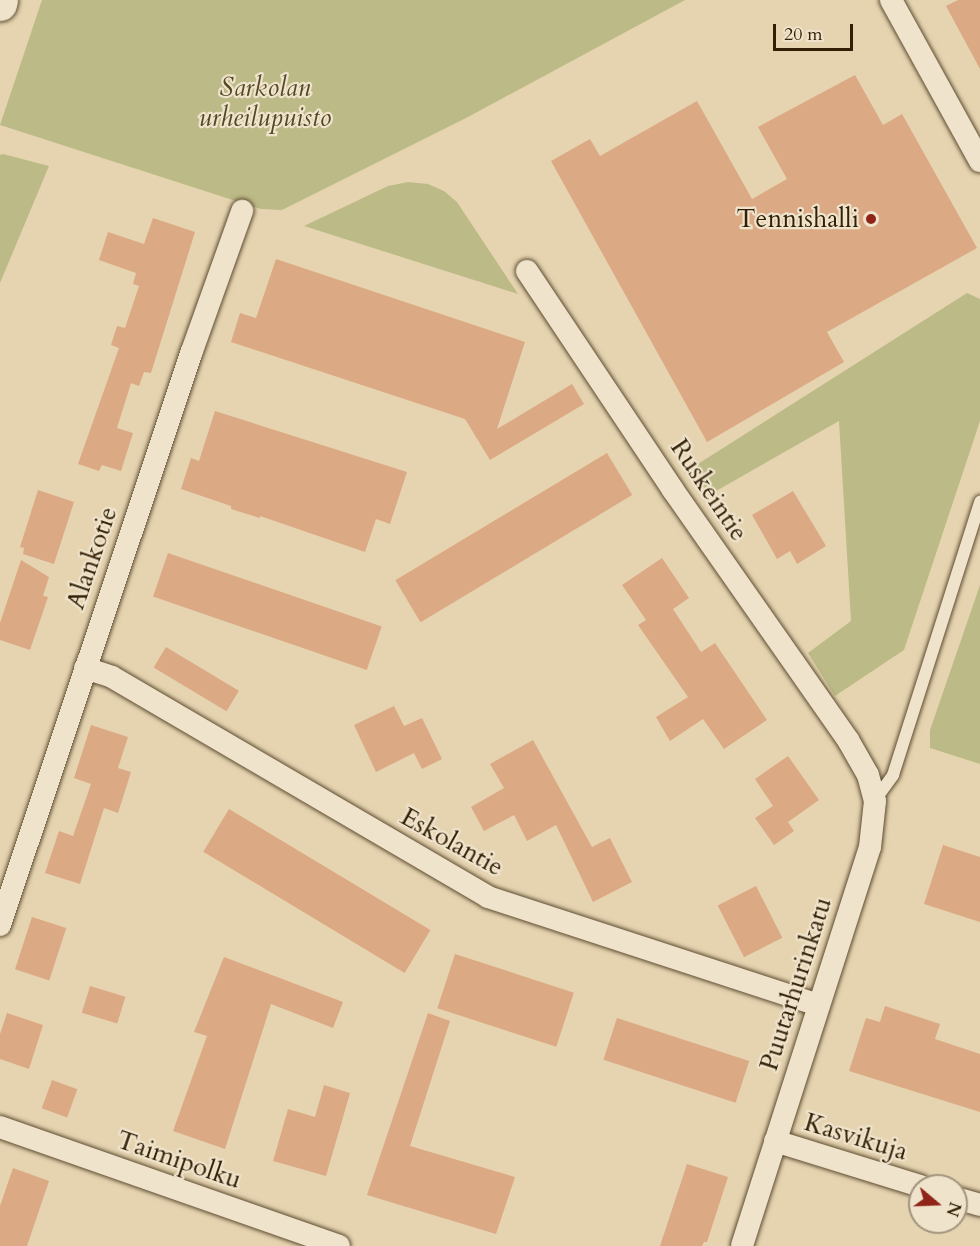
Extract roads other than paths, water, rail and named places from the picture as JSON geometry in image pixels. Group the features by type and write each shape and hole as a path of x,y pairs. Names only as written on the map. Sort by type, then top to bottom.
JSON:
{"street":[{"path":"891,0 980,161"},
{"name":"Alankotie","path":"0,925 192,351 242,212"},
{"name":"Ruskeintie","path":"527,271 673,490 848,740"},
{"name":"Eskolantie","path":"85,668 112,677 488,897 818,1005"},
{"name":"Puutarhurinkatu","path":"742,1246 870,847 875,801 868,775 848,740"},
{"name":"Taimipolku","path":"0,1127 339,1246"},
{"name":"Kasvikuja","path":"775,1141 908,1182"}],"lane":[{"path":"875,801 893,776 980,502"}],"place":[{"name":"Tennishalli","path":"871,219"}],"park label":[{"name":"Sarkolan urheilupuisto","path":"265,103"}]}
